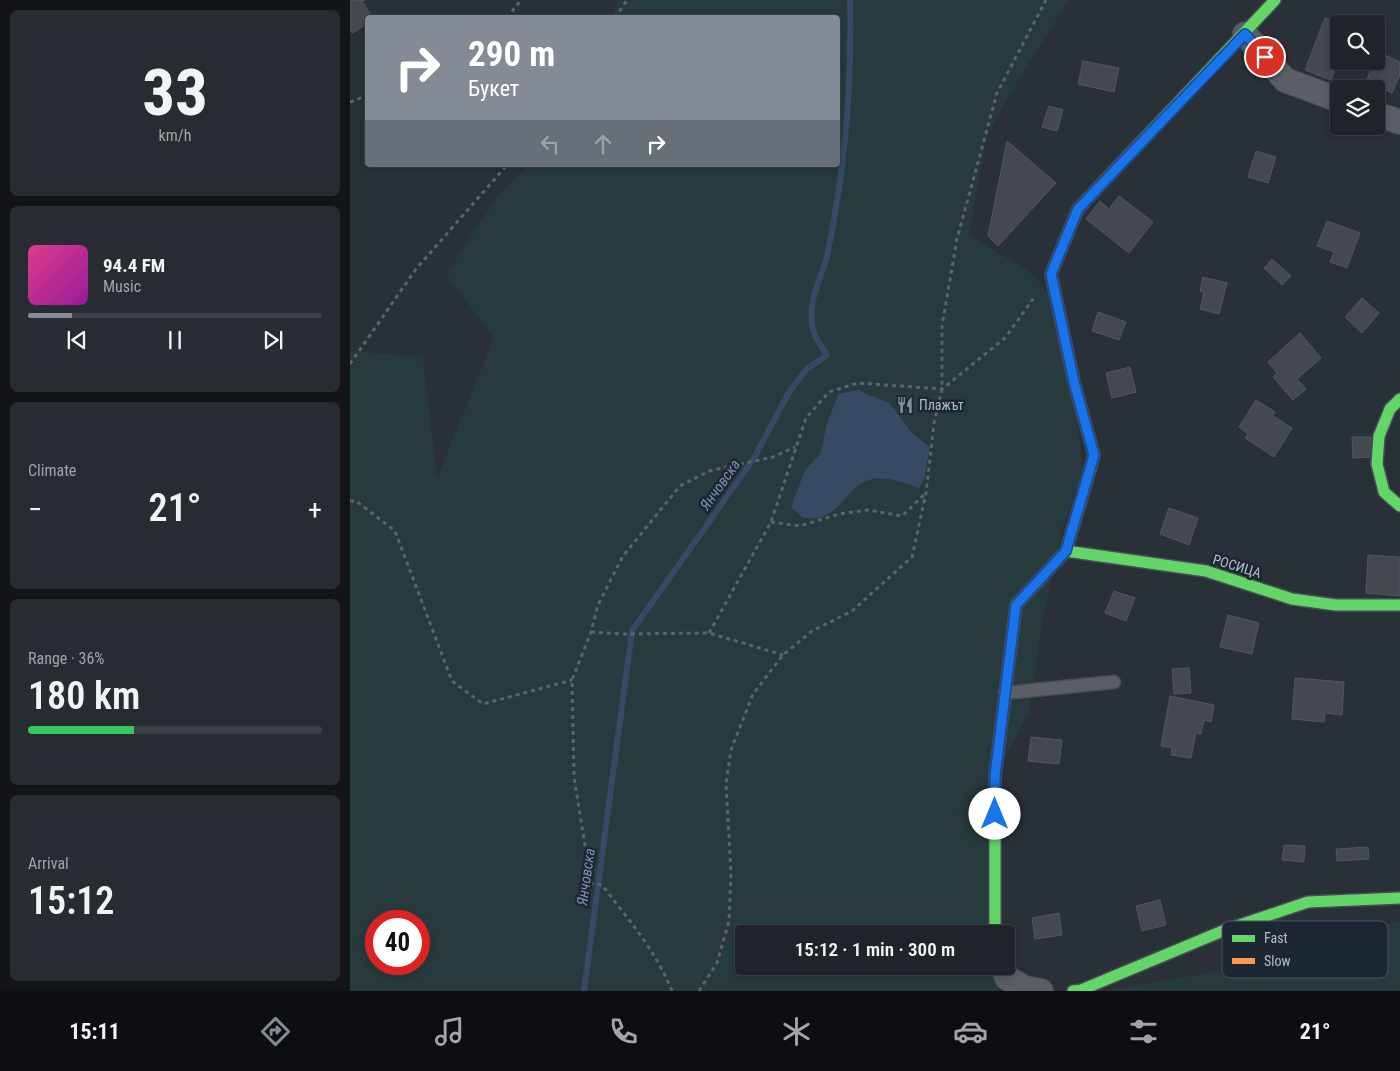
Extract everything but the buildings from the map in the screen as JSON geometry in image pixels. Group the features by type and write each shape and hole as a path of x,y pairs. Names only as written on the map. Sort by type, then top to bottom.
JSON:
{"street":[{"path":"995,925 995,776 1016,605 1066,551 1094,455 1074,382 1051,274 1078,209 1275,0"},
{"path":"1245,34 1284,80 1330,97"},
{"path":"1385,117 1400,122"},
{"path":"1400,399 1390,409 1379,436 1377,464 1384,492 1400,506"},
{"name":"РОСИЦА","path":"1066,551 1206,571 1292,599 1336,605 1400,605"},
{"path":"1252,921 1308,902 1400,898"},
{"path":"1073,991 1081,990 1222,931"},
{"path":"1008,975 1025,988 1041,991"}],"lane":[{"path":"1005,693 1114,682"}],"path":[{"path":"509,15 520,0"},
{"path":"618,15 627,0"},
{"path":"699,991 717,963 729,921 731,873 726,784 731,750 753,694 783,655 812,631 852,611 912,557 926,493 934,424 942,389 942,326 957,239 997,93 1046,0"},
{"path":"350,102 365,96"},
{"path":"350,364 416,269 505,167"},
{"path":"709,633 771,522 806,418 829,392 858,383 942,389 1005,338 1051,274"},
{"path":"672,991 662,966 602,885 591,883 574,777 572,680 591,632 598,605 623,556 680,486 709,471 773,457 795,448"},
{"path":"771,522 800,526 839,514 868,510 902,516 926,493"},
{"path":"350,501 356,501 395,532 452,681 483,704 572,680"},
{"path":"591,632 622,634 709,633 783,655"}],"green space":[{"path":"617,0 1069,0 1008,97 986,139 969,235 1030,272 1066,313 1083,472 1063,527 1042,623 1029,712 995,776 996,925 735,925 735,975 997,975 997,991 350,991 350,351 423,357 437,478 494,337 446,275 497,197 526,167 840,167 840,15 612,15"},
{"path":"1400,921 1400,991 1105,991 1222,971 1222,978 1388,978 1388,923"}],"water":[{"path":"858,390 890,404 913,434 930,447 924,479 919,488 903,482 873,479 858,486 827,515 817,518 803,518 791,507 805,470 821,453 826,427 838,394"}],"waterway":[{"name":"Янчовска","path":"584,991 632,631 754,458 789,392 807,369 827,355 812,327 811,314 813,299 828,251 843,157 850,63 850,0"}],"traffic: fast":[{"path":"1092,194 1275,0"},
{"path":"1400,399 1390,409 1379,436 1377,464 1384,492 1400,506"},
{"path":"995,925 995,776 1016,605 1066,551 1090,470"},
{"path":"1066,551 1206,571 1292,599 1336,605 1400,605"},
{"path":"1252,921 1308,902 1400,898"},
{"path":"1073,991 1081,990 1222,931"}],"traffic: slow":[{"path":"1090,470 1094,455 1074,382 1051,274 1078,209 1092,194"}],"place":[{"name":"Плажът","path":"905,405"}],"route":[{"path":"995,814 995,776 1016,605 1066,551 1094,455 1074,382 1051,274 1078,209 1245,34 1265,57"}]}
